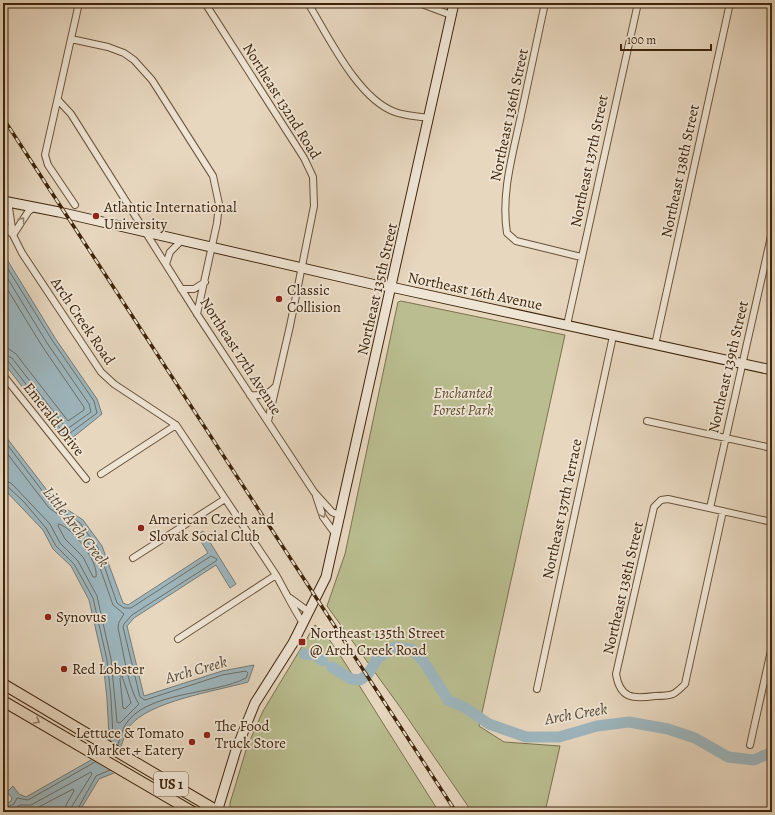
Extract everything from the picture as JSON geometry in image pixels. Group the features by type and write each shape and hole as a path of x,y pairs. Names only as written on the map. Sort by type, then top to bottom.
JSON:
{"main road":[{"name":"Northeast 135th Street","path":"293,643 297,641 308,625 323,597 325,580 341,516 454,3"},
{"name":"Northeast 16th Avenue","path":"4,202 34,207 301,268 772,370"},
{"name":"Northeast 135th Street","path":"217,812 236,750 255,703 293,643 325,580"},
{"name":"US 1","path":"3,684 217,812"},
{"name":"US 1","path":"3,701 192,812"}],"street":[{"path":"75,205 48,165 45,155 79,3"},
{"name":"Northeast 132nd Road","path":"205,3 304,158 313,177 314,206 268,422"},
{"path":"308,3 358,84 373,98 395,112 429,118"},
{"path":"419,3 451,15"},
{"name":"Northeast 136th Street","path":"545,3 511,163 506,196 505,220 507,233 516,241 582,257"},
{"name":"Northeast 137th Street","path":"567,325 638,3"},
{"name":"Northeast 138th Street","path":"655,345 730,3"},
{"path":"71,39 108,47 124,53 134,60 152,80 213,176 219,204 212,248 198,314"},
{"name":"Northeast 17th Avenue","path":"58,100 71,114 250,395 315,493 332,512 341,516"},
{"name":"Arch Creek Road","path":"4,202 13,235 22,252 101,372 114,384 176,425 276,575 289,597 294,612 303,624"},
{"path":"13,235 28,212 34,207"},
{"name":"Arch Creek Road","path":"3,224 13,235"},
{"name":"Northeast 139th Street","path":"710,508 772,232"},
{"path":"166,264 170,252 181,241"},
{"path":"182,289 194,289 205,282"},
{"name":"Northeast 137th Terrace","path":"537,689 612,336"},
{"name":"Emerald Drive","path":"3,374 86,480"},
{"path":"250,395 260,396 267,394 277,385"},
{"path":"647,421 772,448"},
{"path":"101,474 176,425"},
{"name":"Northeast 17th Avenue","path":"315,493 323,517 336,535"},
{"path":"133,558 225,499"},
{"name":"Northeast 138th Street","path":"710,508 668,499 661,500 654,507 616,674 622,692 629,696 638,698 673,694 685,684 723,511"},
{"path":"710,508 772,522"},
{"path":"178,639 276,575"},
{"name":"Arch Creek Road","path":"289,597 309,612"},
{"path":"750,745 772,646"}],"green space":[{"name":"Enchanted Forest Park","path":"401,301 565,335 479,726 504,742 560,746 545,812 472,812 400,707 327,606 345,554 396,311 398,302"},
{"path":"315,625 324,632 340,655 439,812 234,812 230,808 230,803 247,747 263,711"}],"water":[{"path":"3,253 55,338 97,399 102,414 66,443 3,362"},
{"name":"Little Arch Creek","path":"3,433 56,502 83,520 102,546 123,603 128,605 208,553 197,535 203,531 236,584 230,588 216,565 134,618 127,626 144,696 222,671 254,665 248,682 184,698 151,710 138,718 127,731 120,749 114,773 99,779 79,812 3,812 3,806 11,801 12,798 7,792 13,786 19,794 26,797 91,760 109,736 103,661 89,600 71,566 53,549 43,530 3,488"}],"pier":[{"path":"105,737 124,748 115,774 91,759"}],"waterway":[{"name":"Arch Creek","path":"332,667 351,679 360,680 368,674 378,658 395,647 412,649 424,662 448,700 464,707 489,724 526,737 559,737 597,726 629,722 668,729 695,738 728,757 754,760 772,752"},
{"name":"Arch Creek","path":"304,654 315,655 323,661"}],"railway":[{"path":"3,118 456,812"}],"place":[{"name":"Atlantic International University","path":"96,216"},
{"name":"Classic Collision","path":"279,299"},
{"name":"American Czech and Slovak Social Club","path":"141,528"},
{"name":"Synovus","path":"48,617"},
{"name":"Northeast 135th Street @ Arch Creek Road","path":"302,642"},
{"name":"Red Lobster","path":"64,669"},
{"name":"The Food Truck Store","path":"207,735"},
{"name":"Lettuce & Tomato Market + Eatery","path":"192,742"}]}
